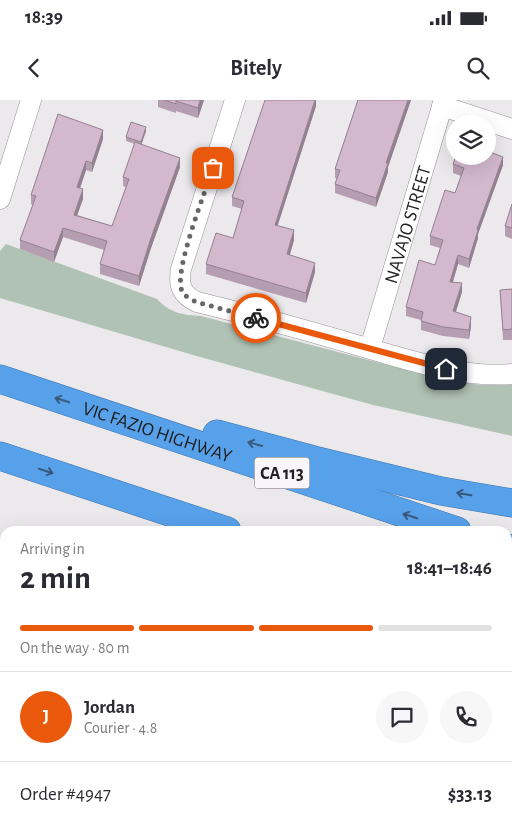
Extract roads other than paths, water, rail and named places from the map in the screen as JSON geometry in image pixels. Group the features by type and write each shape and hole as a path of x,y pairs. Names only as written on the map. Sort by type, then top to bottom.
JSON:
{"highway":[{"name":"VIC FAZIO HIGHWAY","path":"0,379 442,526"},
{"path":"108,415 225,435 314,460 441,490 512,503"},
{"path":"0,456 212,526"},
{"path":"119,495 179,526"}],"street":[{"path":"0,199 32,100"},
{"path":"235,100 185,252 179,280 182,291 188,298 196,302 416,362 461,372 499,375 512,374"},
{"path":"443,103 512,129"},
{"name":"NAVAJO STREET","path":"370,348 443,103"}]}
